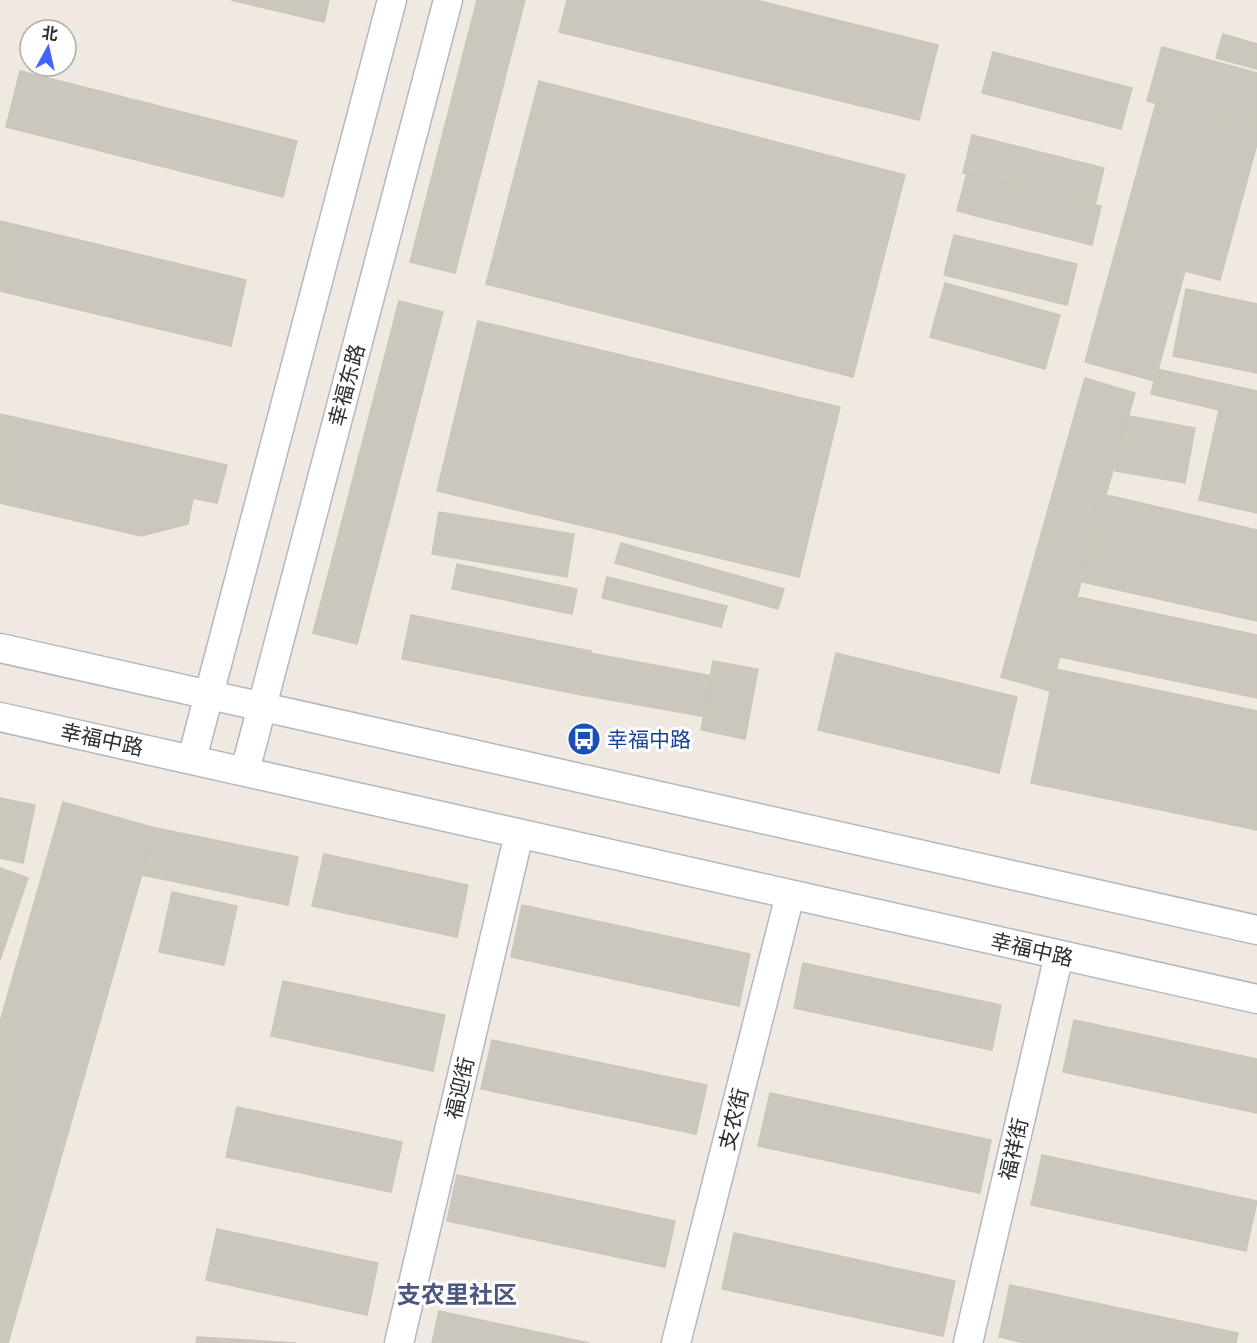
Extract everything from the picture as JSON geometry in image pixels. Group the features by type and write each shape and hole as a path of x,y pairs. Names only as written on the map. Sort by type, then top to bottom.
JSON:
{"street":[{"path":"192,759 392,0"},
{"name":"幸福东路","path":"245,771 448,0"},
{"path":"0,648 1257,930"},
{"name":"幸福中路","path":"0,717 1257,999"},
{"name":"福迎街","path":"399,1343 519,834"},
{"name":"支农街","path":"676,1343 790,895"},
{"name":"福祥街","path":"968,1343 1059,955"}],"building":[{"path":"231,0 329,0 324,22"},
{"path":"477,0 525,0 455,273 410,262"},
{"path":"567,0 756,0 938,45 919,120 559,32"},
{"path":"1223,34 1257,44 1257,69 1216,58"},
{"path":"1162,47 1257,73 1257,130 1147,101"},
{"path":"993,52 1132,88 1121,129 982,93"},
{"path":"18,78 48,78 297,141 283,197 6,127"},
{"path":"539,81 905,175 853,377 486,284"},
{"path":"1156,103 1257,130 1257,144 1220,280 1185,271 1155,381 1085,362"},
{"path":"972,135 1104,168 1095,205 963,173"},
{"path":"967,173 1101,206 1092,245 957,211"},
{"path":"0,221 246,280 231,346 0,291"},
{"path":"954,235 1077,264 1067,305 944,275"},
{"path":"945,283 1060,315 1045,369 930,337"},
{"path":"1186,289 1257,304 1257,373 1173,356"},
{"path":"399,301 443,312 357,644 313,633"},
{"path":"478,321 840,407 799,577 437,491"},
{"path":"1157,369 1257,391 1257,513 1199,500 1219,410 1151,394"},
{"path":"1085,378 1135,393 1050,691 1001,677"},
{"path":"0,414 227,465 217,503 193,498 188,524 141,536 0,503"},
{"path":"1124,415 1195,428 1185,483 1115,471"},
{"path":"1098,493 1257,530 1257,621 1078,581"},
{"path":"439,512 574,534 567,577 432,554"},
{"path":"621,543 784,589 778,609 615,563"},
{"path":"457,564 577,589 572,614 452,589"},
{"path":"607,577 727,606 721,627 602,598"},
{"path":"1068,595 1257,635 1257,698 1055,656"},
{"path":"411,615 591,651 582,695 402,659"},
{"path":"590,653 713,676 706,717 582,695"},
{"path":"836,653 1017,697 999,773 818,730"},
{"path":"713,661 758,669 745,739 701,730"},
{"path":"1055,669 1257,711 1257,830 1031,783"},
{"path":"0,798 35,805 23,863 0,858"},
{"path":"63,802 155,828 8,1343 0,1343 0,1022"},
{"path":"151,827 298,857 288,905 142,875"},
{"path":"324,854 468,885 457,937 312,906"},
{"path":"0,868 28,878 0,960"},
{"path":"172,892 237,906 224,965 159,952"},
{"path":"522,905 750,954 739,1006 511,957"},
{"path":"803,963 1001,1005 992,1050 794,1008"},
{"path":"283,981 445,1015 433,1071 271,1036"},
{"path":"1074,1020 1257,1059 1257,1113 1063,1072"},
{"path":"492,1040 707,1085 696,1134 481,1089"},
{"path":"770,1093 991,1140 980,1193 758,1146"},
{"path":"237,1107 402,1142 391,1192 226,1157"},
{"path":"1042,1155 1257,1201 1246,1251 1031,1205"},
{"path":"457,1175 675,1221 665,1267 447,1221"},
{"path":"217,1229 378,1263 367,1315 206,1280"},
{"path":"734,1233 955,1281 943,1336 722,1289"},
{"path":"1010,1285 1238,1333 1236,1343 1025,1343 999,1337"},
{"path":"439,1311 589,1343 432,1343"},
{"path":"197,1337 296,1343 196,1343"}],"place":[{"name":"幸福中路","path":"584,739"}],"district":[{"name":"支农里社区","path":"457,1293"}]}
